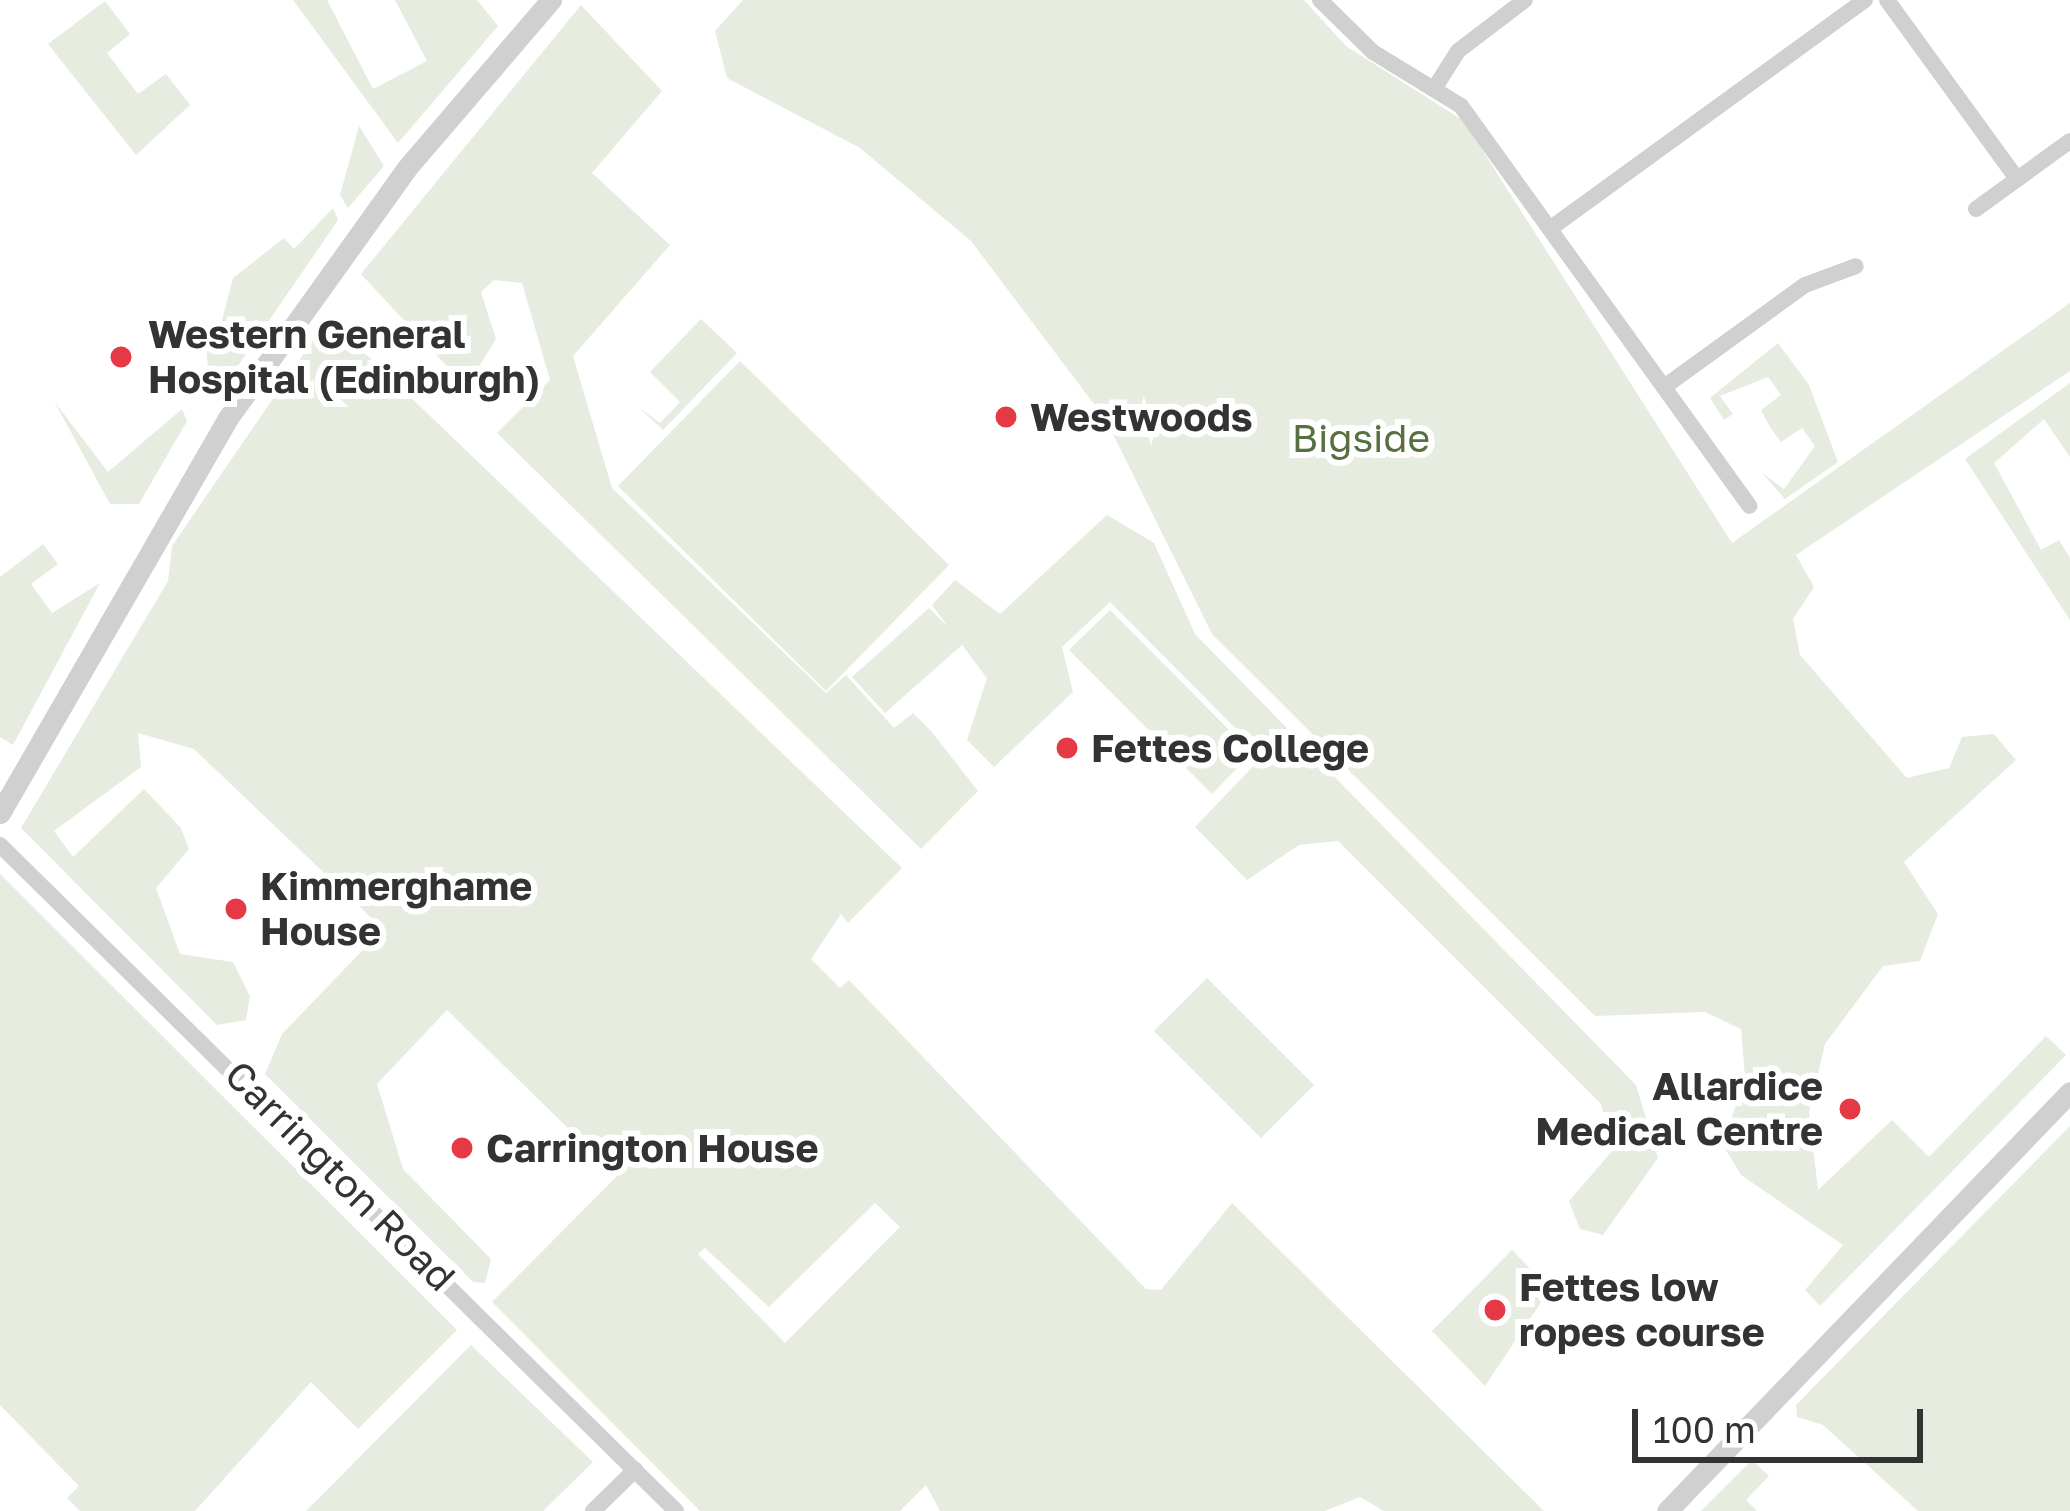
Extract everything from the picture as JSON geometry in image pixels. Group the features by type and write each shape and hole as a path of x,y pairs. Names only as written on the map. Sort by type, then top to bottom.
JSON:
{"street":[{"path":"0,813 228,418 406,170 551,0"},
{"path":"1319,0 1373,52 1436,86 1551,228 1749,506"},
{"path":"1436,86 1459,51 1526,0"},
{"path":"1551,228 1864,0"},
{"path":"1887,0 2017,179"},
{"path":"1976,209 2070,141"},
{"path":"1664,387 1805,286 1856,266"},
{"name":"Carrington Road","path":"0,845 676,1511"},
{"path":"1666,1511 2070,1092"},
{"path":"593,1511 635,1470"}],"green space":[{"path":"293,0 327,0 373,89 427,61 395,0 477,0 498,26 398,143"},
{"name":"Bigside","path":"743,0 1304,0 1346,46 1464,121 1732,543 2070,303 2070,371 1796,555 1814,587 1793,619 1800,655 1907,778 1949,768 1962,737 1994,734 2016,760 1904,862 1938,914 1920,961 1883,966 1825,1044 1809,1112 1818,1190 1892,1120 1929,1157 2046,1036 2066,1055 1820,1306 1805,1290 1843,1245 1741,1175 1723,1145 1745,1077 1741,1029 1705,1012 1595,1016 1212,634 1106,420 971,241 860,148 727,78 715,31"},
{"path":"105,1 130,34 107,53 138,94 166,74 190,105 136,155 48,44"},
{"path":"581,5 662,91 592,173 670,245 573,356 612,488 826,693 846,675 894,728 913,713 931,731 978,791 921,849 497,433 550,380 522,283 494,280 481,292 496,339 466,387 361,274"},
{"path":"359,126 384,166 348,208 340,195"},
{"path":"333,208 338,220 229,379 209,382 205,327 220,328 233,278 284,238 294,249"},
{"path":"328,318 902,868 848,923 841,914 811,959 840,988 849,980 1146,1289 1161,1290 1232,1203 1544,1511 1384,1511 1360,1497 1325,1511 940,1511 926,1485 900,1511 700,1511 492,1302 617,1176 447,1010 377,1084 403,1169 491,1259 485,1283 473,1282 265,1074 282,1034 383,929 194,749 138,733 141,767 54,831 73,857 144,789 181,828 189,849 156,888 180,954 233,962 250,996 246,1020 217,1025 21,828 168,581 172,546","holes":["875,1203 900,1227 785,1343 698,1254 705,1248 769,1307"]},
{"path":"701,319 737,353 663,430 638,407 660,423 680,402 650,372"},
{"path":"1778,343 1809,385 1838,462 1785,499 1762,473 1784,489 1815,446 1802,428 1781,442 1770,427 1761,410 1781,395 1768,377 1720,396 1733,414 1724,420 1710,398"},
{"path":"740,361 949,565 826,691 618,486"},
{"path":"2070,383 2070,457 2044,419 1994,463 2041,550 2059,540 2070,558 2070,620 1965,459"},
{"path":"54,401 108,472 182,409 187,421 139,504 110,504"},
{"path":"1107,515 1154,543 1195,634 1636,1085 1658,1158 1603,1235 1580,1229 1569,1201 1613,1150 1601,1104 1338,841 1299,845 1247,880 1195,827 1263,756 1110,602 1062,647 1073,692 994,767 967,740 987,678 962,645 885,713 852,677 929,608 948,627 932,605 955,580 1000,614"},
{"path":"43,544 58,564 31,584 52,613 100,583 13,745 0,737 0,577"},
{"path":"1110,610 1252,753 1212,794 1069,650"},
{"path":"0,874 457,1330 358,1429 311,1382 195,1511 80,1511 67,1498 79,1486 0,1405"},
{"path":"1207,978 1314,1085 1261,1138 1154,1031"},
{"path":"2070,1126 2070,1511 1918,1511 1823,1425 1797,1417 1796,1405"},
{"name":"Fettes low ropes course","path":"1512,1250 1550,1289 1485,1386 1432,1331"},
{"path":"471,1345 593,1462 543,1511 306,1511"},
{"path":"1752,1460 1769,1476 1746,1500 1757,1511 1701,1511"}],"place":[{"name":"Western General Hospital (Edinburgh)","path":"121,357"},
{"name":"Westwoods","path":"1006,417"},
{"name":"Fettes College","path":"1067,748"},
{"name":"Kimmerghame House","path":"236,909"},
{"name":"Allardice Medical Centre","path":"1850,1109"},
{"name":"Carrington House","path":"462,1148"},
{"name":"Fettes low ropes course","path":"1495,1310"}]}
